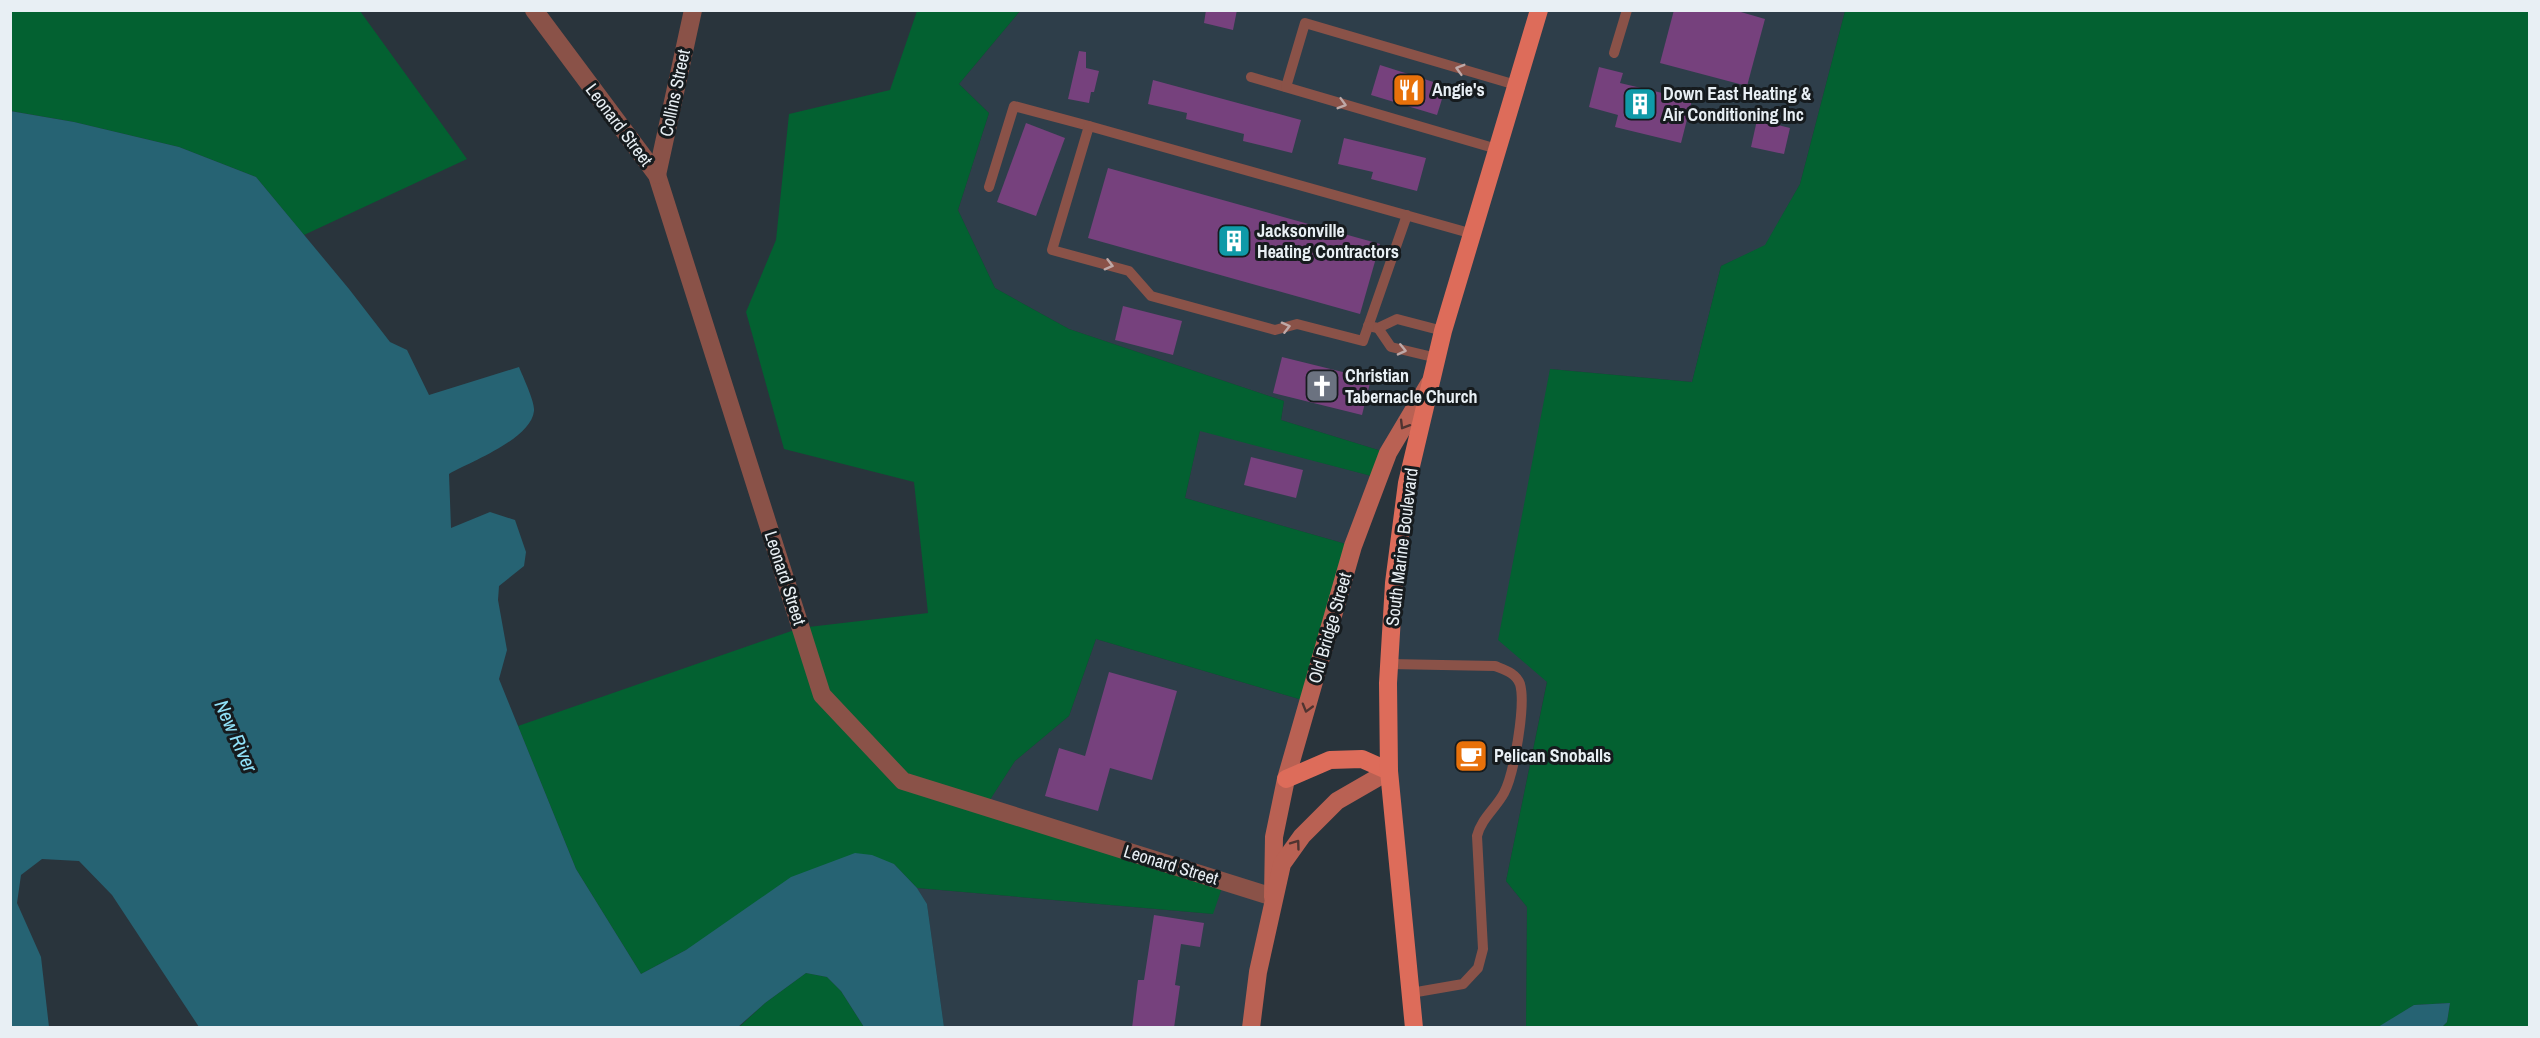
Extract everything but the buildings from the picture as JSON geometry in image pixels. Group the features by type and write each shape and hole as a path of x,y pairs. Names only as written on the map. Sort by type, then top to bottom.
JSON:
{"main road":[{"name":"South Marine Boulevard","path":"1414,1028 1389,771 1389,664 1394,583 1407,483 1443,331 1539,10"},
{"name":"Old Bridge Street","path":"1273,897 1274,837 1286,779 1353,546 1388,453 1435,366"},
{"path":"1286,779 1329,760 1362,759 1389,771"},
{"name":"Old Bridge Street","path":"1251,1028 1258,972 1282,864 1302,836 1337,801 1389,771"}],"street":[{"name":"Leonard Street","path":"534,10 657,176 822,695 903,781 1273,897"},
{"name":"Collins Street","path":"657,176 693,10"}],"lane":[{"path":"1614,53 1627,10"},
{"path":"1286,87 1305,23 1516,85"},
{"path":"1251,77 1497,149"},
{"path":"989,187 1014,106 1473,234"},
{"path":"1089,126 1052,250 1129,271 1150,296 1275,330 1297,324 1363,341 1373,327 1407,215"},
{"path":"1373,327 1397,319 1443,331"},
{"path":"1373,327 1390,347 1435,366"},
{"path":"1389,664 1495,666 1511,672 1520,683 1521,713 1512,769 1505,792 1479,828 1477,836 1483,950 1478,968 1463,984 1411,993"}],"shaded area":[{"path":"1020,11 1845,11 1800,184 1765,246 1721,266 1692,382 1550,369 1547,681 1506,881 1527,907 1526,1027 1414,1027 1389,771 1394,583 1433,377 1388,453 1281,420 1284,401 1069,329 995,288 958,210 989,113 959,84"},
{"path":"1200,430 1379,478 1353,546 1185,498"},
{"path":"1096,639 1309,702 1286,779 1253,1027 944,1027 927,904 917,888 1213,914 985,807 1015,761 1069,716"}],"green space":[{"path":"10,11 360,11 467,159 304,235 256,177 179,147 74,122 11,111"},
{"path":"917,11 1020,11 959,84 989,113 958,210 995,288 1069,329 1284,401 1281,420 1388,453 1379,478 1200,431 1185,498 1353,546 1309,702 1096,639 1069,716 1015,761 986,806 1224,882 1213,914 917,888 894,864 686,950 641,974 576,869 518,726 800,628 928,613 914,482 784,449 746,312 776,240 789,114 890,90"},
{"path":"1845,11 2529,11 2529,1027 2442,1027 2447,1022 2450,1003 2414,1005 2378,1028 1526,1027 1527,907 1506,881 1547,682 1498,640 1550,369 1692,382 1721,266 1765,245 1800,184"},
{"path":"806,973 827,977 841,991 864,1027 738,1028 765,1003"}],"water":[{"name":"New River","path":"10,111 74,122 179,147 256,177 390,342 407,350 429,395 519,367 534,407 530,421 512,440 449,474 451,528 490,512 515,520 526,552 524,566 499,586 498,600 507,650 499,679 576,869 641,974 686,950 791,877 855,853 872,855 894,864 917,888 927,904 944,1027 864,1027 841,991 827,977 806,973 765,1003 738,1027 199,1027 112,895 79,861 42,859 21,875 17,903 41,957 49,1027 11,1027"},
{"path":"2450,1003 2447,1022 2442,1027 2378,1027 2414,1005"}],"place":[{"name":"Angie's","path":"1409,90"},
{"name":"Down East Heating & Air Conditioning Inc","path":"1640,104"},
{"name":"Jacksonville Heating Contractors","path":"1234,241"},
{"name":"Christian Tabernacle Church","path":"1322,386"},
{"name":"Pelican Snoballs","path":"1471,756"}]}
